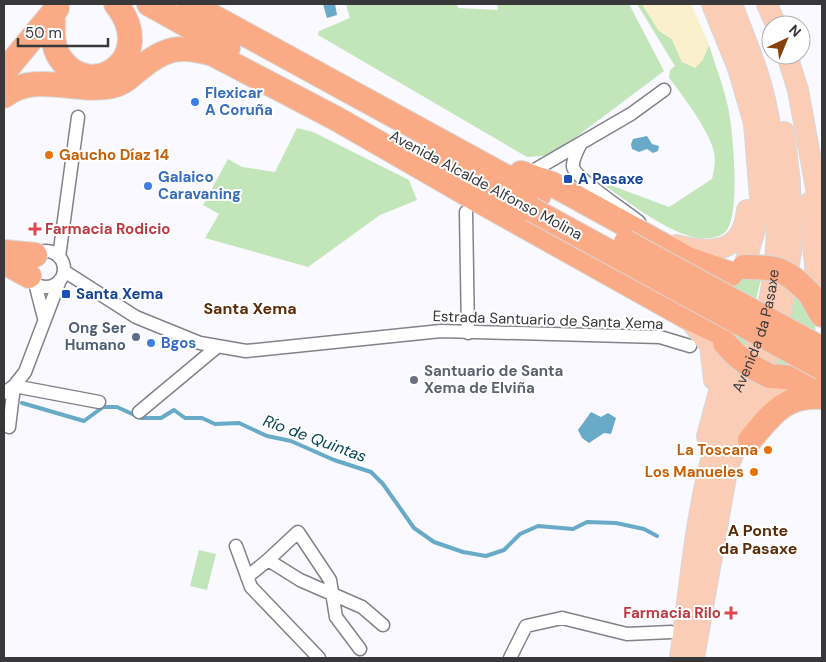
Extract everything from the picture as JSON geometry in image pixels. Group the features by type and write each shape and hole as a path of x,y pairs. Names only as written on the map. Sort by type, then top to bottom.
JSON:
{"highway":[{"path":"52,7 54,43 59,57 81,75 104,75 115,70 125,60 130,49 131,35 128,21 116,4"},
{"name":"Avenida Alcalde Alfonso Molina","path":"148,4 331,104 535,202 822,348"},
{"name":"Avenida Alcalde Alfonso Molina","path":"190,4 470,156 535,202 822,368"},
{"path":"221,4 526,175"},
{"path":"4,48 52,7"},
{"path":"4,72 52,7"},
{"path":"4,96 12,90 42,83 91,89 110,86 124,82 149,60 172,49 200,50 233,63 338,118 469,195 722,337"},
{"path":"355,79 439,139"},
{"path":"331,104 564,248"},
{"path":"470,156 552,184 688,259 737,271 774,267 794,278 817,306"},
{"path":"4,252 33,271"},
{"path":"4,262 33,271"},
{"path":"737,271 719,296 717,319 722,337 736,357 748,366 822,390"},
{"path":"784,378 810,368 822,348"},
{"path":"750,440 777,409 796,400 822,398"}],"main road":[{"path":"712,4 738,68 754,123 761,208 737,271"},
{"name":"Avenida da Pasaxe","path":"680,658 691,564 710,462 765,319 777,247 773,157 768,114 757,72 732,4"},
{"name":"Avenida da Pasaxe","path":"694,658 727,471 779,325 791,252 790,182 783,124 773,80 744,4"},
{"path":"790,65 798,90 822,221"},
{"path":"650,239 700,251 711,251 730,244 740,235 746,220 750,183 738,68"},
{"path":"808,146 808,189 817,306"},
{"path":"687,317 710,345 714,373 712,418"},
{"path":"670,658 671,632 694,487 724,373 722,337"},
{"path":"702,613 718,584 736,488 750,440 784,378"}],"street":[{"path":"526,175 566,150 580,145 631,114 664,90"},
{"path":"9,427 9,389 29,364 44,318 62,275 59,257 78,117"},
{"path":"580,145 573,163 574,170 588,184 641,224 650,239"},
{"path":"466,212 468,333"},
{"path":"33,271 50,252 59,257"},
{"path":"33,271 40,286 51,286 62,275"},
{"path":"33,271 44,318"},
{"name":"Estrada Santuario de Santa Xema","path":"62,275 136,317 200,343 246,351 441,332 660,336 690,346"},
{"path":"139,412 218,347"},
{"path":"9,389 99,402"},
{"path":"247,577 298,532 330,580 336,617 360,649"},
{"path":"236,546 251,587 319,658"},
{"path":"268,560 300,580 362,607 383,625"},
{"path":"510,658 526,626 562,618 628,634 671,632"}],"green space":[{"path":"346,4 457,4 458,8 498,10 497,4 629,4 664,71 552,155 527,157 318,35 319,31 350,18"},
{"path":"637,4 642,4 659,31 672,39 682,62 702,61 709,45 729,114 732,130 734,171 733,211 730,225 724,233 718,236 699,238 674,230 646,214 597,180 669,207 712,179 715,159 707,134 669,78 670,70 675,66"},
{"path":"297,128 313,132 409,180 417,200 380,215 308,267 205,238 219,214 203,205 228,159 242,167 275,172"},
{"path":"762,275 744,349 737,341 730,326 729,313 732,287 745,276"},
{"path":"794,291 815,322 816,339 796,365 774,364"},
{"path":"199,550 216,554 207,590 190,586"}],"sand":[{"path":"642,4 691,4 709,45 702,61 695,68 682,62 672,39 659,31"}],"water":[{"path":"323,4 335,4 337,15 327,18"},
{"path":"647,136 652,144 659,146 658,151 653,153 647,149 639,152 632,149 633,139"},
{"path":"591,412 601,417 608,413 616,418 611,434 604,433 589,443 582,438 578,430"}],"waterway":[{"name":"Río de Quintas","path":"22,403 84,421 103,407 117,407 141,418 161,418 174,410 185,418 202,418 215,424 239,423 267,436 291,441 334,460 371,472 383,484 414,528 434,542 463,552 486,556 504,550 520,534 538,526 573,529 587,522 616,523 644,529 657,536"}],"place":[{"name":"Flexicar A Coruña","path":"195,102"},
{"name":"Gaucho Díaz 14","path":"49,155"},
{"name":"A Pasaxe","path":"568,179"},
{"name":"Galaico Caravaning","path":"148,186"},
{"name":"Farmacia Rodicio","path":"35,229"},
{"name":"Santa Xema","path":"66,294"},
{"name":"Ong Ser Humano","path":"136,337"},
{"name":"Bgos","path":"151,343"},
{"name":"Santuario de Santa Xema de Elviña","path":"414,380"},
{"name":"La Toscana","path":"768,450"},
{"name":"Los Manueles","path":"754,472"},
{"name":"Farmacia Rilo","path":"731,613"}],"district":[{"name":"Santa Xema","path":"250,308"},
{"name":"A Ponte da Pasaxe","path":"758,539"}]}
